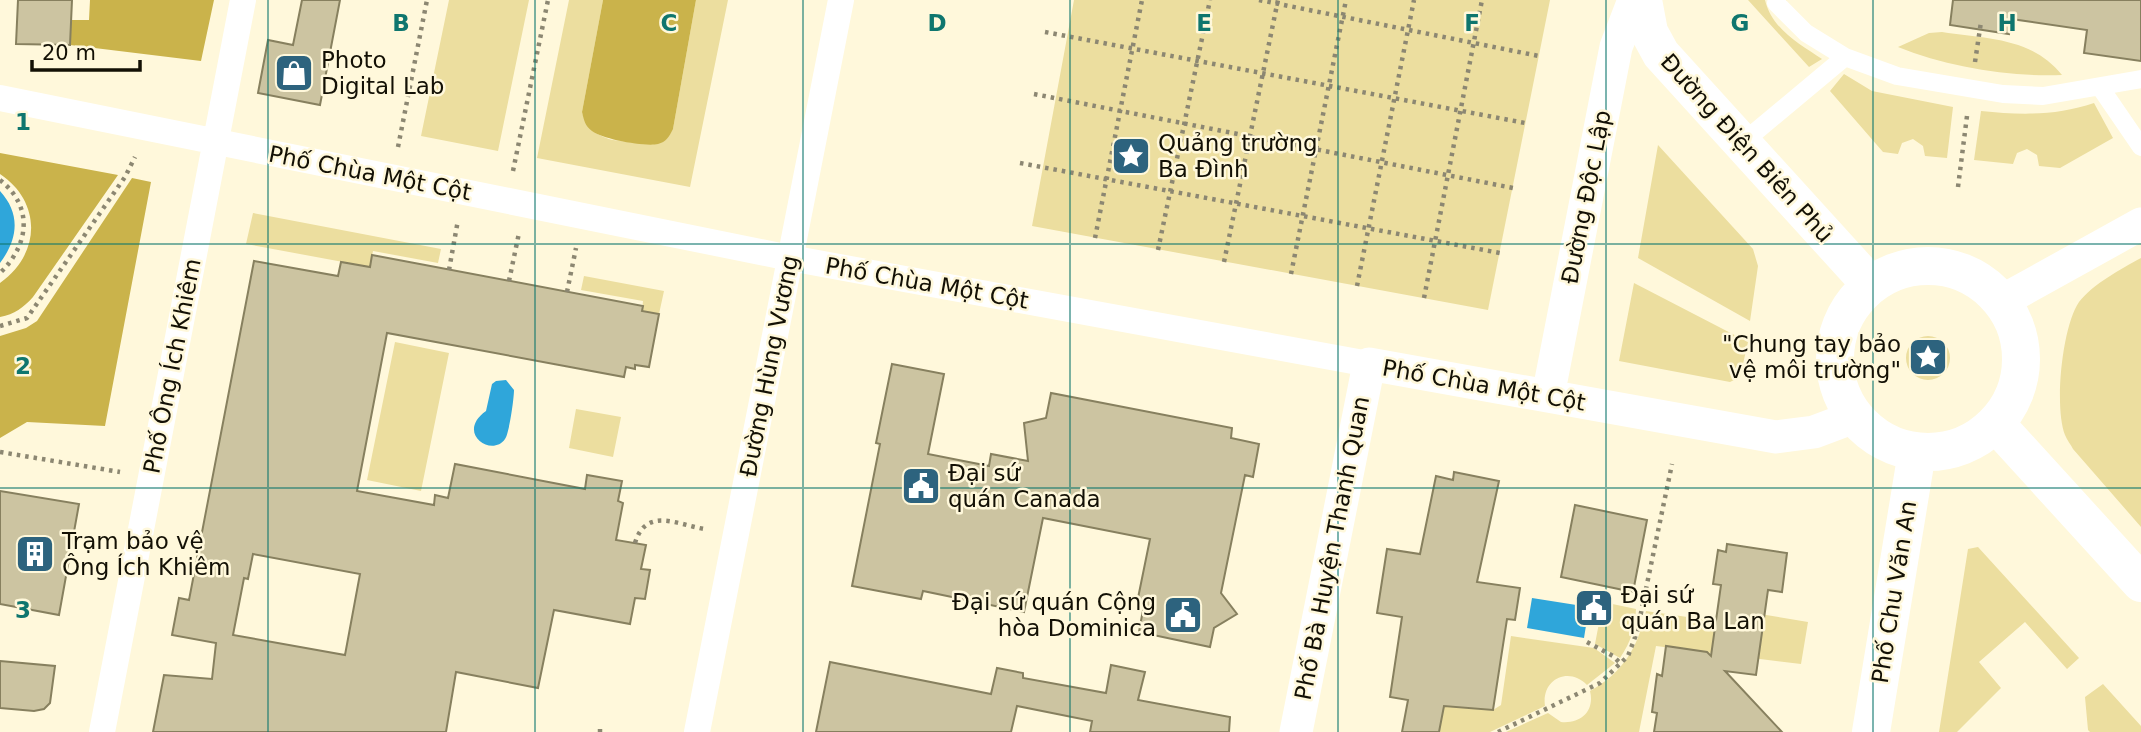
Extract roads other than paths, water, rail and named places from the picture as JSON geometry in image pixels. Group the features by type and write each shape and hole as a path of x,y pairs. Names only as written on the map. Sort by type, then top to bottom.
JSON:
{"main road":[{"name":"Đường Điện Biên Phủ","path":"1643,0 1649,32 1661,54 1871,285"},
{"path":"1925,265 1954,269 1981,281 2002,301 2017,331 2022,364 2016,393 1996,424 1972,442 1944,451 1917,452 1892,446 1871,434 1854,417 1839,391 1834,362 1838,333 1850,307 1871,285 1896,271 1925,265"},
{"path":"1996,424 2141,583"},
{"name":"Phố Chu Văn An","path":"1871,732 1917,452"}],"street":[{"name":"Phố Ông Ích Khiêm","path":"102,732 243,0"},
{"name":"Đường Hùng Vương","path":"697,732 841,0"},
{"name":"Đường Độc Lập","path":"1548,396 1616,47 1634,0"},
{"name":"Phố Chùa Một Cột","path":"0,98 790,258 1776,437 1814,432 1854,417"},
{"path":"2002,301 2141,224"},
{"name":"Phố Bà Huyện Thanh Quan","path":"1296,732 1369,364"}],"lane":[{"path":"1777,0 1776,3 1807,33 1844,57 1897,76 1971,89 2043,96 2141,79"},
{"path":"1742,143 1844,57"},
{"path":"2100,87 2141,147"}],"water":[{"path":"0,191 11,209 15,227 11,245 0,263"},
{"path":"506,380 514,390 507,436 499,444 492,446 479,440 474,427 477,419 486,411 492,384"},
{"path":"1532,598 1589,607 1584,638 1527,628"}],"place":[{"name":"Photo Digital Lab","path":"294,73"},
{"name":"Quảng trường Ba Đình","path":"1131,156"},
{"name":"\"Chung tay bảo vệ môi trường\"","path":"1928,357"},
{"name":"Đại sứ quán Canada","path":"921,486"},
{"name":"Trạm bảo vệ Ông Ích Khiêm","path":"35,554"},
{"name":"Đại sứ quán Ba Lan","path":"1594,608"},
{"name":"Đại sứ quán Cộng hòa Dominica","path":"1183,615"}]}
